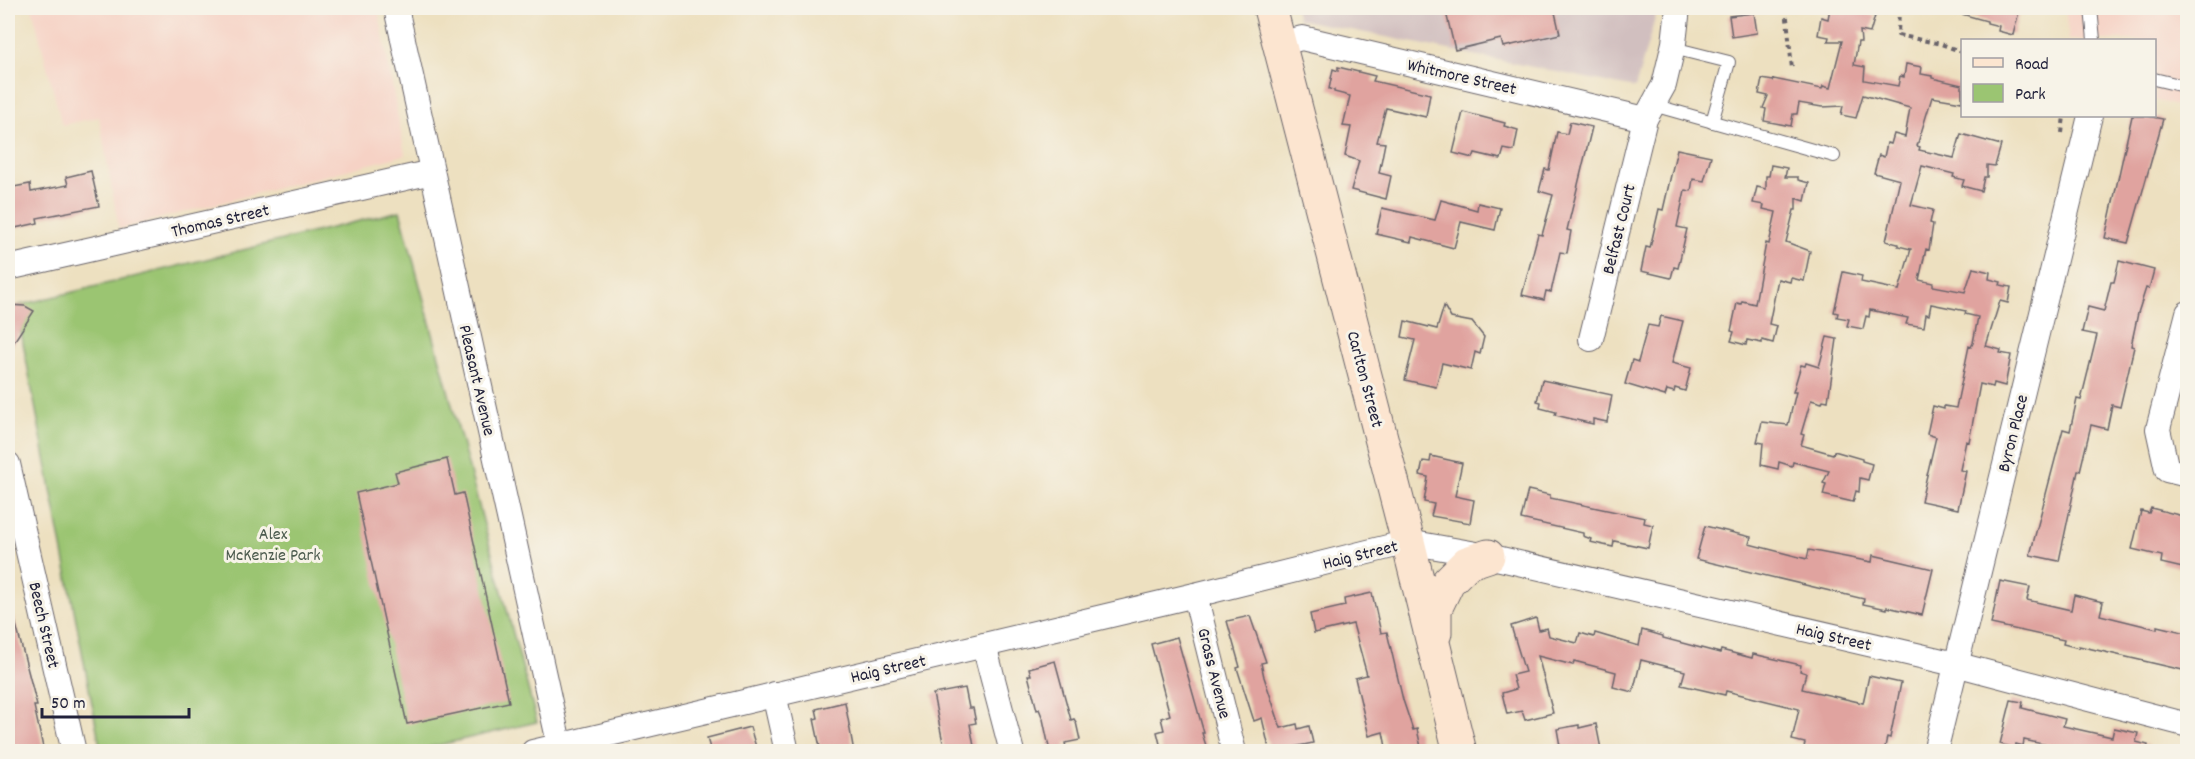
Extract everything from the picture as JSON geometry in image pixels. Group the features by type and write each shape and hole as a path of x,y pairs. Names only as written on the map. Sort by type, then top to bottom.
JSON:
{"main road":[{"name":"Carlton Street","path":"1270,8 1460,752"},
{"path":"1435,653 1435,609 1448,582 1467,563 1488,556"}],"street":[{"name":"Pleasant Avenue","path":"396,8 560,748"},
{"name":"Belfast Court","path":"1591,339 1649,112 1664,85 1678,8"},
{"name":"Whitmore Street","path":"1278,44 1302,38 1649,112"},
{"name":"Byron Place","path":"1935,752 2090,117"},
{"name":"Thomas Street","path":"8,268 432,172"},
{"path":"2187,314 2158,429 2167,470 2187,475"},
{"name":"Beech Street","path":"8,464 74,752"},
{"name":"Haig Street","path":"533,752 560,748 774,694 1195,595 1408,542 1488,556 1955,664 2187,725"},
{"name":"Grass Avenue","path":"1195,595 1234,752"},
{"path":"984,645 1012,752"},
{"path":"774,694 787,752"}],"lane":[{"path":"2091,8 2094,39"},
{"path":"1672,48 1729,62 1712,122"},
{"path":"2156,79 2187,87"},
{"path":"1649,112 1712,122 1834,156"}],"path":[{"path":"1786,8 1792,69"},
{"path":"1899,8 1898,35 1961,52"}],"shaded area":[{"path":"32,8 378,8 405,155 119,229 99,117 62,125"},
{"path":"1295,8 1658,8 1635,88 1298,19"},
{"path":"2065,8 2187,8 2187,109 2156,100 2156,39 2069,39"}],"green space":[{"name":"Alex McKenzie Park","path":"400,211 537,722 414,751 101,751 16,306"}],"building":[{"path":"1445,8 1554,8 1560,34 1503,47 1501,39 1455,50"},
{"path":"1830,8 1863,10 1862,13 1875,16 1870,33 1860,31 1861,42 1858,42 1854,65 1865,67 1864,80 1898,86 1900,76 1904,77 1906,64 1922,67 1921,74 1961,85 1961,102 1932,97 1917,146 1920,147 1919,150 1954,158 1961,134 2001,145 1995,166 1987,165 1987,177 1984,177 1981,191 1962,186 1964,180 1953,177 1954,174 1922,166 1911,205 1933,210 1929,250 1926,249 1919,280 1933,283 1933,286 1965,292 1973,268 1990,272 1989,279 2001,282 2000,285 2011,287 2008,303 2000,301 1986,346 2001,350 2000,353 2011,355 2005,386 1994,383 1993,387 1980,384 1969,442 1966,441 1960,470 1966,471 1958,509 1921,501 1936,437 1927,434 1933,406 1944,409 1944,406 1956,408 1969,346 1971,347 1973,343 1978,317 1965,314 1966,311 1931,304 1929,315 1926,314 1924,327 1906,324 1908,318 1870,310 1863,329 1847,326 1849,319 1837,317 1838,313 1834,312 1843,272 1862,276 1861,282 1899,290 1911,249 1886,241 1900,180 1874,173 1879,155 1884,157 1887,143 1891,144 1894,134 1905,137 1910,108 1863,95 1856,118 1841,115 1843,106 1822,107 1799,103 1797,114 1793,114 1791,126 1764,121 1766,109 1763,108 1768,96 1759,94 1762,79 1773,81 1774,79 1822,89 1823,86 1830,88 1842,41 1828,41 1829,37 1818,35 1821,17 1828,19"},
{"path":"1958,8 2020,8 2013,35 1998,31 1999,26 1987,23 1987,21 1958,13"},
{"path":"1754,13 1757,33 1732,37 1729,16"},
{"path":"1338,67 1375,76 1373,81 1430,94 1426,117 1386,108 1377,142 1385,143 1379,173 1391,176 1386,199 1351,190 1359,161 1345,156 1351,127 1343,126 1350,96 1329,89 1333,69 1338,71"},
{"path":"1463,112 1505,123 1504,126 1518,130 1514,151 1504,149 1501,159 1475,153 1473,158 1453,153"},
{"path":"2132,117 2163,119 2128,243 2105,238"},
{"path":"1570,122 1592,127 1567,230 1571,231 1567,253 1560,252 1551,292 1546,291 1544,300 1522,295 1538,234 1542,235 1553,195 1539,191 1545,169 1549,170 1557,132 1567,134"},
{"path":"1677,149 1711,156 1704,181 1693,179 1691,191 1685,190 1677,227 1687,229 1678,268 1674,267 1671,278 1641,271 1646,247 1650,248 1659,209 1663,210"},
{"path":"1771,165 1787,168 1785,177 1798,177 1798,180 1809,183 1805,201 1796,198 1796,210 1794,210 1786,242 1810,251 1804,281 1791,278 1790,282 1778,279 1769,324 1777,326 1773,343 1747,340 1746,345 1731,341 1734,332 1731,331 1737,303 1741,304 1742,301 1755,304 1766,243 1769,244 1776,212 1763,209 1764,205 1753,203 1757,187 1766,189 1766,176 1769,176"},
{"path":"91,171 99,206 37,218 38,223 15,228 8,188 30,184 31,192 68,185 66,177"},
{"path":"1441,200 1477,210 1478,203 1500,208 1495,230 1461,222 1454,248 1412,237 1411,242 1376,234 1382,208 1435,220"},
{"path":"2119,261 2154,270 2149,289 2146,288 2138,313 2131,346 2134,347 2120,407 2112,405 2107,429 2091,425 2080,471 2078,471 2059,561 2030,555 2063,429 2070,431 2077,399 2081,400 2097,335 2082,332 2088,307 2104,311"},
{"path":"8,305 25,306 34,311 8,351"},
{"path":"1444,306 1451,318 1472,322 1484,337 1480,354 1475,352 1471,370 1442,363 1436,387 1405,380 1415,340 1402,337 1405,321 1437,329"},
{"path":"1661,316 1683,321 1672,363 1691,368 1685,391 1675,388 1674,392 1667,390 1665,396 1625,384 1632,360 1638,362 1648,325 1658,327"},
{"path":"1827,337 1837,339 1828,401 1823,400 1822,403 1811,400 1801,434 1804,435 1801,445 1833,454 1834,451 1872,464 1868,480 1860,478 1859,492 1856,491 1853,502 1823,495 1826,484 1823,483 1829,471 1793,462 1792,466 1779,462 1778,469 1761,465 1763,443 1757,442 1762,422 1788,425 1796,392 1793,392 1801,365 1805,366 1806,363 1819,367"},
{"path":"1542,380 1612,395 1607,422 1593,419 1593,424 1555,415 1556,412 1540,408 1541,402 1537,401"},
{"path":"1431,456 1462,463 1455,496 1474,500 1470,523 1431,516 1434,504 1424,502 1428,477 1420,475 1423,461 1430,462"},
{"path":"447,459 455,495 463,493 509,702 407,724 356,493 398,483 395,472"},
{"path":"1528,490 1550,495 1550,498 1645,518 1644,523 1653,525 1648,548 1614,541 1613,547 1590,542 1591,539 1583,536 1583,533 1521,519"},
{"path":"2151,508 2187,517 2187,569 2161,563 2162,556 2132,549 2141,511 2149,513"},
{"path":"1705,526 1751,537 1749,544 1807,559 1809,550 1872,562 1873,555 1933,569 1922,615 1863,604 1864,599 1696,559"},
{"path":"2000,581 2030,587 2027,600 2071,610 2074,595 2103,602 2100,615 2157,629 2157,626 2187,633 2187,671 2079,646 2079,648 2063,644 2064,640 1991,624"},
{"path":"1372,593 1381,633 1387,632 1403,700 1413,730 1417,729 1422,752 1387,752 1383,732 1369,736 1355,678 1367,675 1353,624 1314,633 1310,614 1345,606 1344,599"},
{"path":"1250,616 1266,662 1261,663 1264,677 1281,728 1297,724 1298,729 1309,726 1313,743 1270,752 1262,718 1254,721 1237,668 1240,667 1227,621"},
{"path":"14,617 37,706 34,706 44,752 8,752 8,618"},
{"path":"1536,618 1539,630 1547,628 1549,636 1577,643 1580,633 1594,637 1595,633 1639,646 1642,630 1720,653 1721,650 1752,658 1753,654 1801,665 1800,671 1806,673 1802,689 1863,703 1869,676 1901,683 1890,738 1887,737 1884,752 1803,752 1805,743 1792,740 1799,709 1726,691 1725,695 1681,685 1685,671 1641,660 1633,692 1613,687 1616,672 1574,661 1573,665 1538,656 1553,713 1525,720 1522,711 1507,714 1502,693 1516,689 1512,675 1525,672 1511,626"},
{"path":"1177,637 1208,752 1162,752 1157,732 1164,730 1161,718 1170,715 1151,644"},
{"path":"1055,661 1071,720 1074,719 1076,722 1080,740 1065,743 1067,752 1050,752 1043,719 1039,709 1037,710 1028,675 1031,675 1029,668"},
{"path":"965,688 969,708 973,708 976,723 970,724 975,752 945,752 933,694"},
{"path":"2011,700 2023,702 2022,708 2065,719 2063,726 2112,737 2114,728 2138,733 2136,742 2148,745 2147,752 2080,752 2024,740 2023,746 2016,744 2015,748 2000,744"},
{"path":"845,702 854,752 821,752 814,719 818,718 816,709"},
{"path":"1596,724 1601,749 1561,752 1557,729 1579,725 1579,728"},
{"path":"750,727 756,747 739,752 711,752 707,738"}]}
